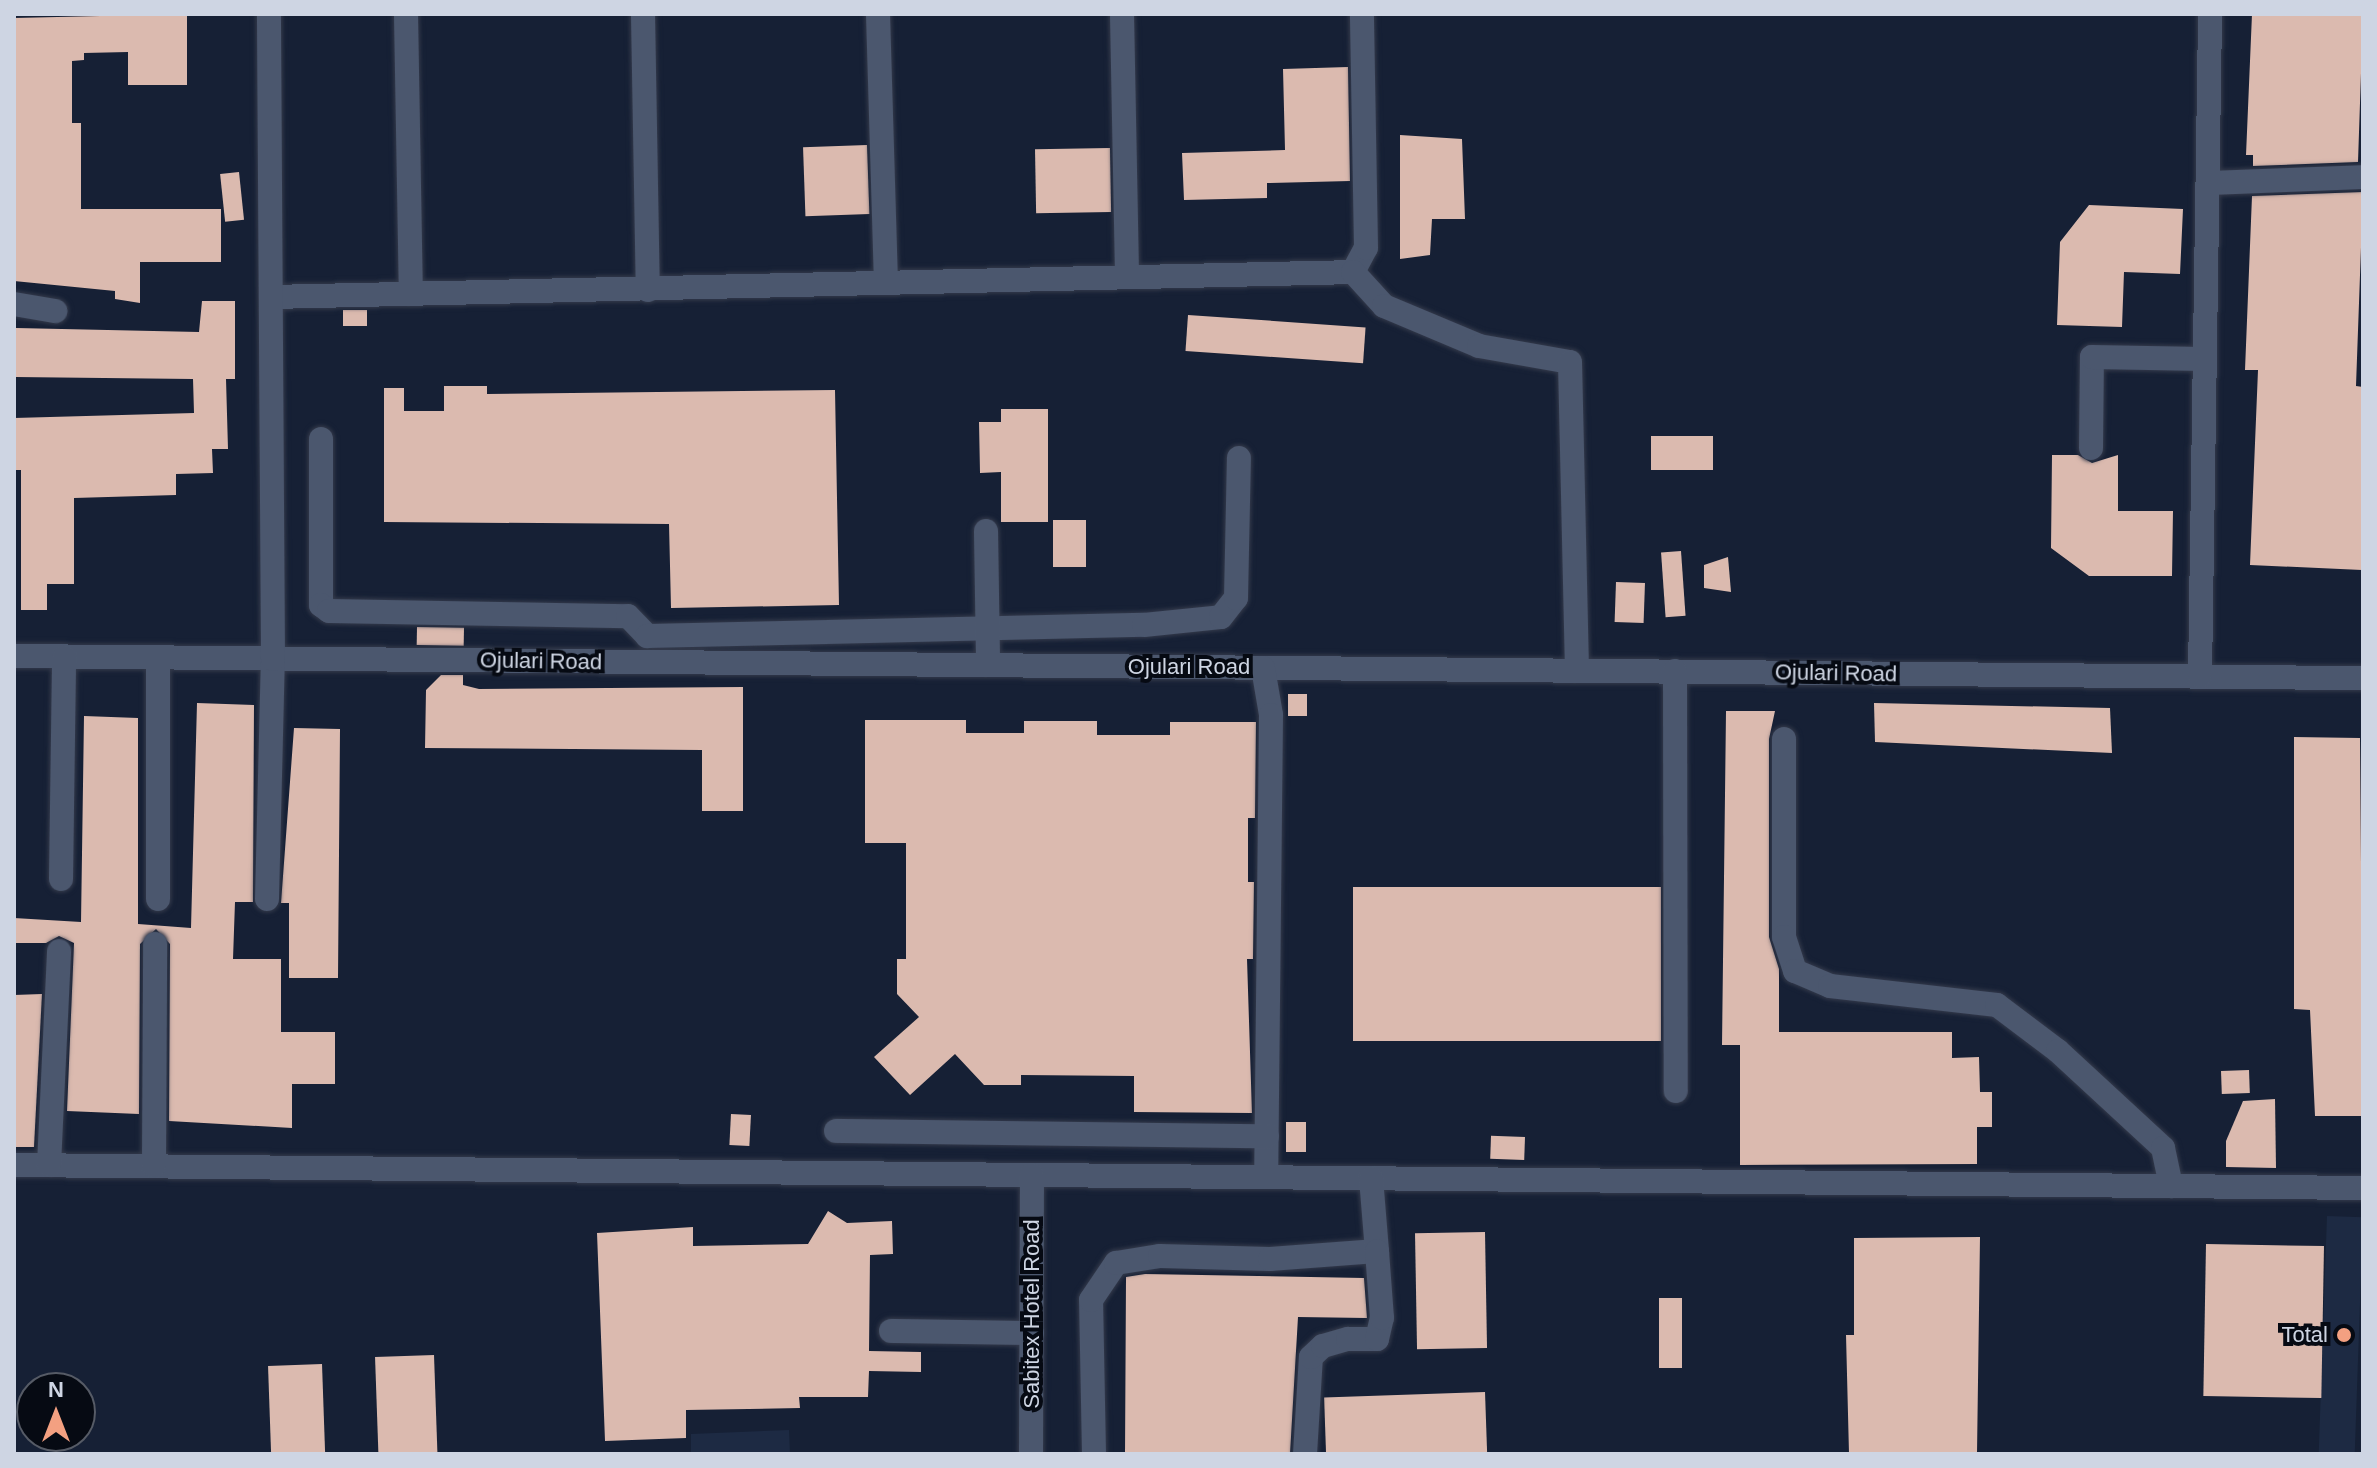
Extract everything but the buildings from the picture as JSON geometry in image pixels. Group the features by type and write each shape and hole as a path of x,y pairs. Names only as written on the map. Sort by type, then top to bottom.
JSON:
{"street":[{"path":"267,899 273,659 269,14"},
{"path":"406,14 411,294"},
{"path":"643,14 648,290"},
{"path":"878,14 886,283"},
{"path":"1122,14 1127,275"},
{"path":"1353,272 1366,248 1362,14"},
{"path":"2200,676 2210,14"},
{"path":"2209,183 2363,177"},
{"path":"271,297 1353,272 1384,306 1465,341 1570,362 1577,671"},
{"path":"14,304 55,311"},
{"path":"2091,448 2092,357 2204,359"},
{"path":"321,439 318,598 329,611 628,616 647,636 1144,625 1221,617 1232,609 1239,458"},
{"path":"986,531 988,665"},
{"name":"Ojulari Road","path":"14,656 2363,678"},
{"path":"61,879 64,657"},
{"path":"158,658 158,899"},
{"path":"1263,668 1271,715 1266,1177"},
{"path":"1675,671 1676,1091"},
{"path":"1784,739 1784,937 1795,971 1830,986 1997,1005 2058,1051 2163,1148 2171,1186"},
{"path":"154,1166 155,944"},
{"path":"49,1165 59,951"},
{"path":"836,1131 1267,1136"},
{"path":"14,1165 2363,1188"},
{"name":"Sabitex Hotel Road","path":"1031,1454 1032,1175"},
{"path":"1305,1454 1311,1357 1348,1339 1377,1339 1382,1318 1371,1178"},
{"path":"1094,1454 1091,1300 1116,1263 1160,1256 1270,1259 1377,1251"},
{"path":"891,1331 1032,1333"}],"shaded area":[{"name":"Total","path":"2327,1216 2363,1217 2355,1454 2319,1454"},
{"path":"789,1430 790,1454 691,1454 691,1434"}],"place":[{"name":"Total","path":"2344,1335"}]}
